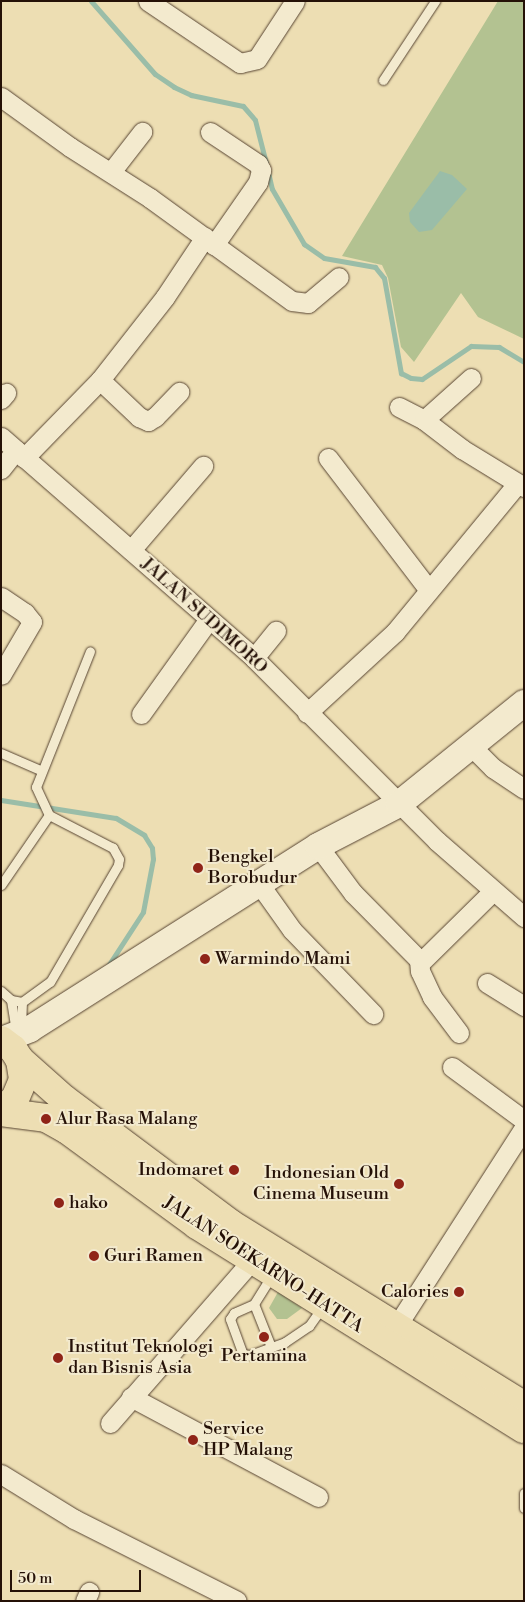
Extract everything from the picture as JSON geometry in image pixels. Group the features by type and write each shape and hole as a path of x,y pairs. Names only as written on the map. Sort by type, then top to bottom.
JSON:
{"main road":[{"name":"JALAN SOEKARNO-HATTA","path":"1,1111 20,1090 23,1080 12,1042"},
{"name":"JALAN SOEKARNO-HATTA","path":"12,1042 64,1099 231,1224 524,1406"},
{"name":"JALAN SOEKARNO-HATTA","path":"1,1111 46,1118 66,1128 197,1225 324,1306 524,1429"}],"street":[{"path":"157,4 231,59 250,63 257,59 295,1"},
{"path":"1,98 70,148 111,172 300,303 314,299 339,277"},
{"path":"111,172 142,132"},
{"path":"1,469 20,454 100,380 169,291 258,182 261,170 253,161 210,132"},
{"path":"424,420 471,378"},
{"path":"100,380 139,417 148,421 156,417 179,392"},
{"path":"307,713 399,626 520,486 424,420 399,407"},
{"name":"JALAN SUDIMORO","path":"1,436 254,658 399,804 524,918"},
{"path":"328,458 429,590"},
{"path":"131,550 203,466"},
{"path":"1,598 25,613 32,622 1,675"},
{"path":"141,714 209,618"},
{"path":"254,658 276,631"},
{"path":"12,1042 260,885 318,846 399,804 522,708"},
{"path":"472,747 493,768 524,789"},
{"path":"318,846 353,893 420,963 420,971 432,997 460,1033"},
{"path":"260,885 292,930 373,1014"},
{"path":"420,963 493,891"},
{"path":"487,983 524,1006"},
{"path":"452,1067 524,1120"},
{"path":"396,1327 524,1128"},
{"path":"110,1423 131,1397 262,1267"},
{"path":"131,1397 318,1497"},
{"path":"1,1474 74,1519 237,1601"}],"lane":[{"path":"383,80 434,1"},
{"path":"12,1042 22,1002 50,982 119,859 109,845 48,813 38,792 36,782 72,701 90,651"},
{"path":"1,753 40,770"},
{"path":"1,885 48,813"},
{"path":"1,991 11,1000 22,1002"},
{"path":"11,1000 12,1042"},
{"path":"262,1267 254,1304 271,1347"},
{"path":"254,1304 234,1313 230,1319 243,1354 250,1355 285,1342 309,1326 324,1306"},
{"path":"524,1493 524,1508"}],"shaded area":[{"path":"498,1 524,1 524,339 478,317 461,293 414,362 401,347 388,278 382,265 342,256"},
{"path":"440,171 452,175 467,189 432,230 419,232 410,222 409,213"},
{"path":"278,1292 302,1308 287,1319 277,1319 269,1308"}],"waterway":[{"path":"91,1 155,74 174,87 191,95 243,106 255,120 266,163"},
{"path":"268,172 272,189 304,244 324,258 375,267 384,278 401,373 411,378 422,379 471,346 499,347 524,362"},
{"path":"1,800 116,818 144,835 152,848 153,859 143,912 106,969"}],"place":[{"name":"Bengkel Borobudur","path":"198,868"},
{"name":"Warmindo Mami","path":"205,959"},
{"name":"Alur Rasa Malang","path":"46,1119"},
{"name":"Indomaret","path":"234,1170"},
{"name":"Indonesian Old Cinema Museum","path":"399,1184"},
{"name":"hako","path":"59,1203"},
{"name":"Guri Ramen","path":"94,1256"},
{"name":"Calories","path":"459,1292"},
{"name":"Pertamina","path":"264,1337"},
{"name":"Institut Teknologi dan Bisnis Asia","path":"58,1358"},
{"name":"Service HP Malang","path":"193,1440"}]}
